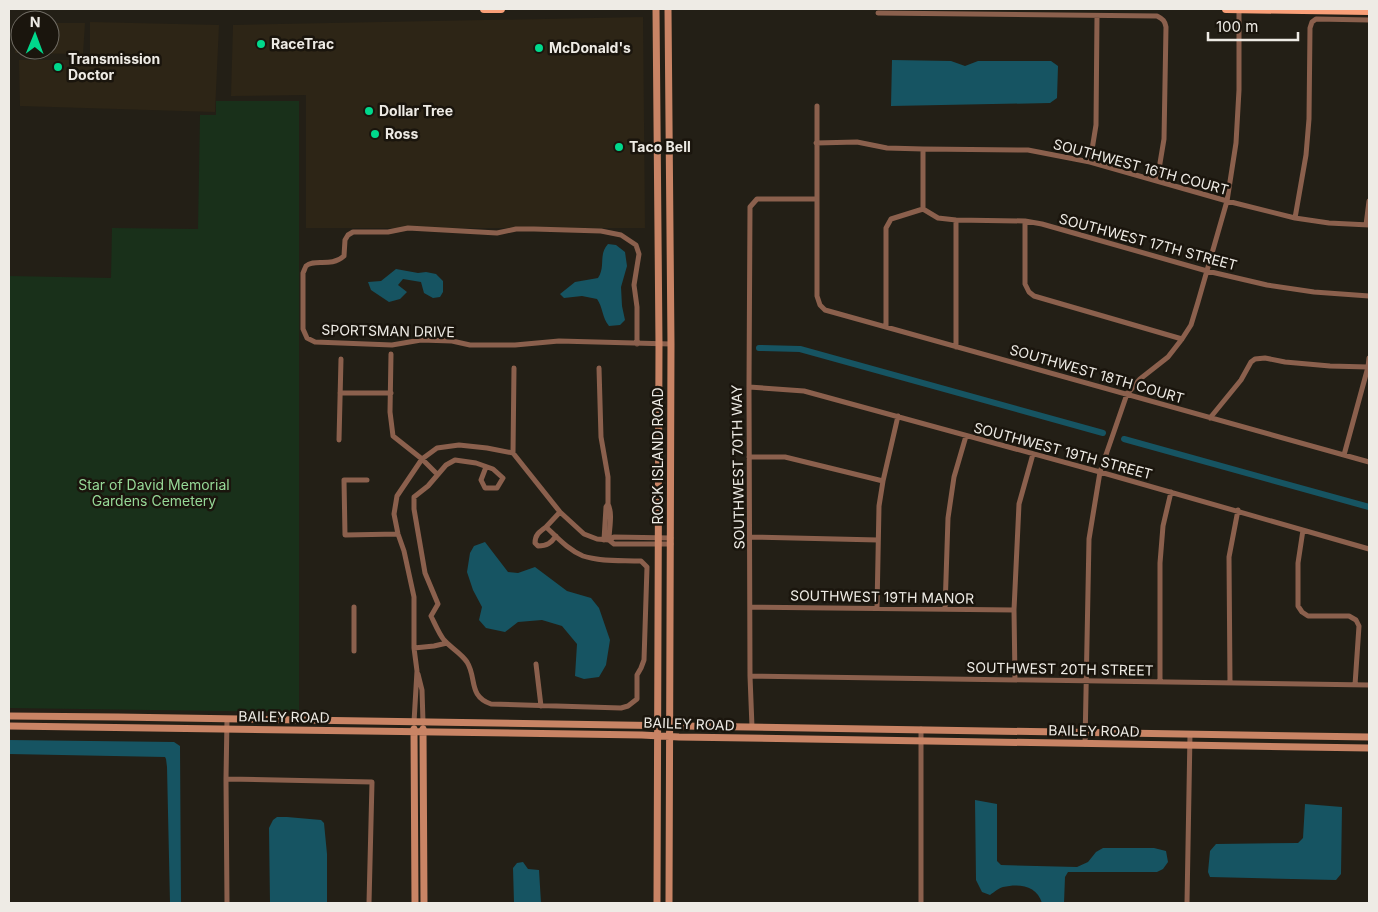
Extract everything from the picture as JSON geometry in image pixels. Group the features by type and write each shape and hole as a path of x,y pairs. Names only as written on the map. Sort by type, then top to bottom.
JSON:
{"main road":[{"path":"484,9 501,9"},
{"path":"1226,9 1369,11"}],"street":[{"name":"ROCK ISLAND ROAD","path":"656,9 659,344 657,903"},
{"name":"ROCK ISLAND ROAD","path":"668,9 671,344 669,903"},
{"path":"1085,744 1089,539 1100,472 1127,394 1140,378 1168,357 1182,339 1190,325 1207,270 1226,201 1236,143 1240,9"},
{"path":"878,13 1157,16 1163,20 1166,27 1164,139 1157,181"},
{"path":"1090,162 1096,125 1097,16"},
{"path":"1295,218 1310,119 1310,28 1312,22 1316,19 1369,20"},
{"path":"816,198 817,106"},
{"name":"SOUTHWEST 16TH COURT","path":"816,143 857,142 887,148 1028,150 1090,162 1226,201 1295,218 1368,225"},
{"path":"886,328 886,228 891,219 923,209 923,149"},
{"name":"SOUTHWEST 70TH WAY","path":"752,727 748,387 750,207 757,199 816,198"},
{"name":"SOUTHWEST 18TH COURT","path":"816,198 818,296 820,305 825,310 1369,462"},
{"path":"1368,225 1369,201"},
{"name":"SOUTHWEST 17TH STREET","path":"923,209 938,218 1025,221 1042,224 1267,285 1314,292 1369,296"},
{"path":"956,220 956,346"},
{"path":"1025,221 1025,284 1029,292 1034,296 1182,339"},
{"name":"SPORTSMAN DRIVE","path":"637,344 637,307 634,285 639,254 636,245 621,235 601,231 534,229 516,229 497,233 408,228 388,232 354,232 345,240 344,256 331,263 312,262 306,266 303,273 303,329 307,338 315,342 392,345 421,340 452,341 470,345 531,345 559,341 637,344 671,344"},
{"path":"391,354 390,418 393,436 422,459 437,474"},
{"path":"1210,418 1241,380 1251,362 1255,359 1265,358 1285,362 1368,368"},
{"path":"1344,455 1368,368 1369,358"},
{"path":"339,440 340,359"},
{"path":"514,368 514,452 560,512 584,534 614,544 671,541"},
{"path":"599,368 601,437 608,477 610,513 606,540"},
{"name":"SOUTHWEST 19TH STREET","path":"748,387 804,391 1238,510 1369,549"},
{"path":"340,393 391,393"},
{"path":"877,608 880,506 883,481 898,416"},
{"path":"945,609 948,518 954,477 966,436"},
{"path":"415,903 414,722 417,671 414,648 414,597 394,514 397,496 422,459 437,448 459,445 514,452"},
{"path":"1014,679 1014,610 1019,504 1033,454"},
{"path":"749,457 785,458 883,481"},
{"path":"486,466 481,480 485,488 497,488 503,478 493,469 486,466 476,463 455,460 446,465 428,486 414,497 414,509 425,574 438,604 431,616 443,640 468,664 475,690 481,701 490,704 541,706 621,708 628,706 636,699 637,675 642,668 644,660 647,568 641,561 598,560 581,555 568,547 546,528"},
{"path":"367,480 344,480 345,535 398,534"},
{"path":"1160,682 1160,563 1163,526 1171,492"},
{"path":"1230,683 1230,557 1238,510"},
{"path":"556,536 552,542 545,546 538,546 536,543 535,537 560,512"},
{"path":"1303,530 1298,563 1298,606 1308,616 1349,616 1356,620 1359,626 1355,685"},
{"path":"750,537 878,540"},
{"path":"354,607 354,651"},
{"name":"SOUTHWEST 19TH MANOR","path":"750,607 1014,610"},
{"path":"414,648 447,643"},
{"path":"536,664 541,706"},
{"path":"417,671 421,680 423,722 424,903"},
{"name":"SOUTHWEST 20TH STREET","path":"750,676 1369,685"},
{"name":"BAILEY ROAD","path":"9,716 1369,737"},
{"path":"227,719 227,903"},
{"name":"BAILEY ROAD","path":"9,726 1369,748"},
{"path":"921,730 921,903"},
{"path":"1187,903 1190,734"},
{"path":"226,779 372,782 369,903"}],"shaded area":[{"path":"643,17 645,228 306,228 306,95 231,96 233,25"},
{"path":"90,22 219,25 215,112 20,106 19,60 90,60"},
{"path":"60,23 85,23 83,54 60,54"}],"green space":[{"name":"Star of David Memorial Gardens Cemetery","path":"216,101 299,101 299,712 9,708 9,276 111,278 112,228 198,229 200,115 216,115"}],"water":[{"path":"892,60 951,61 965,66 978,61 1051,61 1058,66 1057,98 1050,103 891,106"},
{"path":"608,244 616,245 625,252 627,266 621,287 625,320 620,325 609,326 597,299 582,296 564,298 560,294 575,282 598,278 602,269 603,252"},
{"path":"396,269 436,274 443,281 443,292 440,297 433,298 424,293 421,282 403,279 398,285 407,292 400,299 389,302 371,290 368,282 381,281"},
{"path":"485,542 508,572 518,573 535,567 567,591 591,598 599,608 610,640 606,665 599,677 584,679 575,676 577,644 562,626 542,620 518,622 505,632 486,628 479,620 482,607 473,590 467,572 470,553 474,546"},
{"path":"9,740 174,742 180,746 181,903 170,903 167,767 165,757 9,754"},
{"path":"975,800 997,804 997,861 1001,865 1077,867 1088,862 1096,852 1103,848 1154,848 1166,851 1168,862 1163,869 1157,872 1068,872 1065,877 1064,903 1042,903 1040,897 1032,889 1016,885 1003,887 990,895 982,892 976,880"},
{"path":"1305,804 1342,807 1341,874 1336,880 1210,877 1208,872 1210,851 1216,844 1298,843 1303,838"},
{"path":"277,817 321,820 324,823 327,854 327,903 270,903 269,828"},
{"path":"523,862 528,869 539,870 541,903 514,903 513,868 517,863"}],"waterway":[{"path":"759,348 800,349 1103,433"},
{"path":"1124,439 1369,507"}],"place":[{"name":"RaceTrac","path":"261,44"},
{"name":"McDonald's","path":"539,48"},
{"name":"Transmission Doctor","path":"58,67"},
{"name":"Dollar Tree","path":"369,111"},
{"name":"Ross","path":"375,134"},
{"name":"Taco Bell","path":"619,147"}]}
